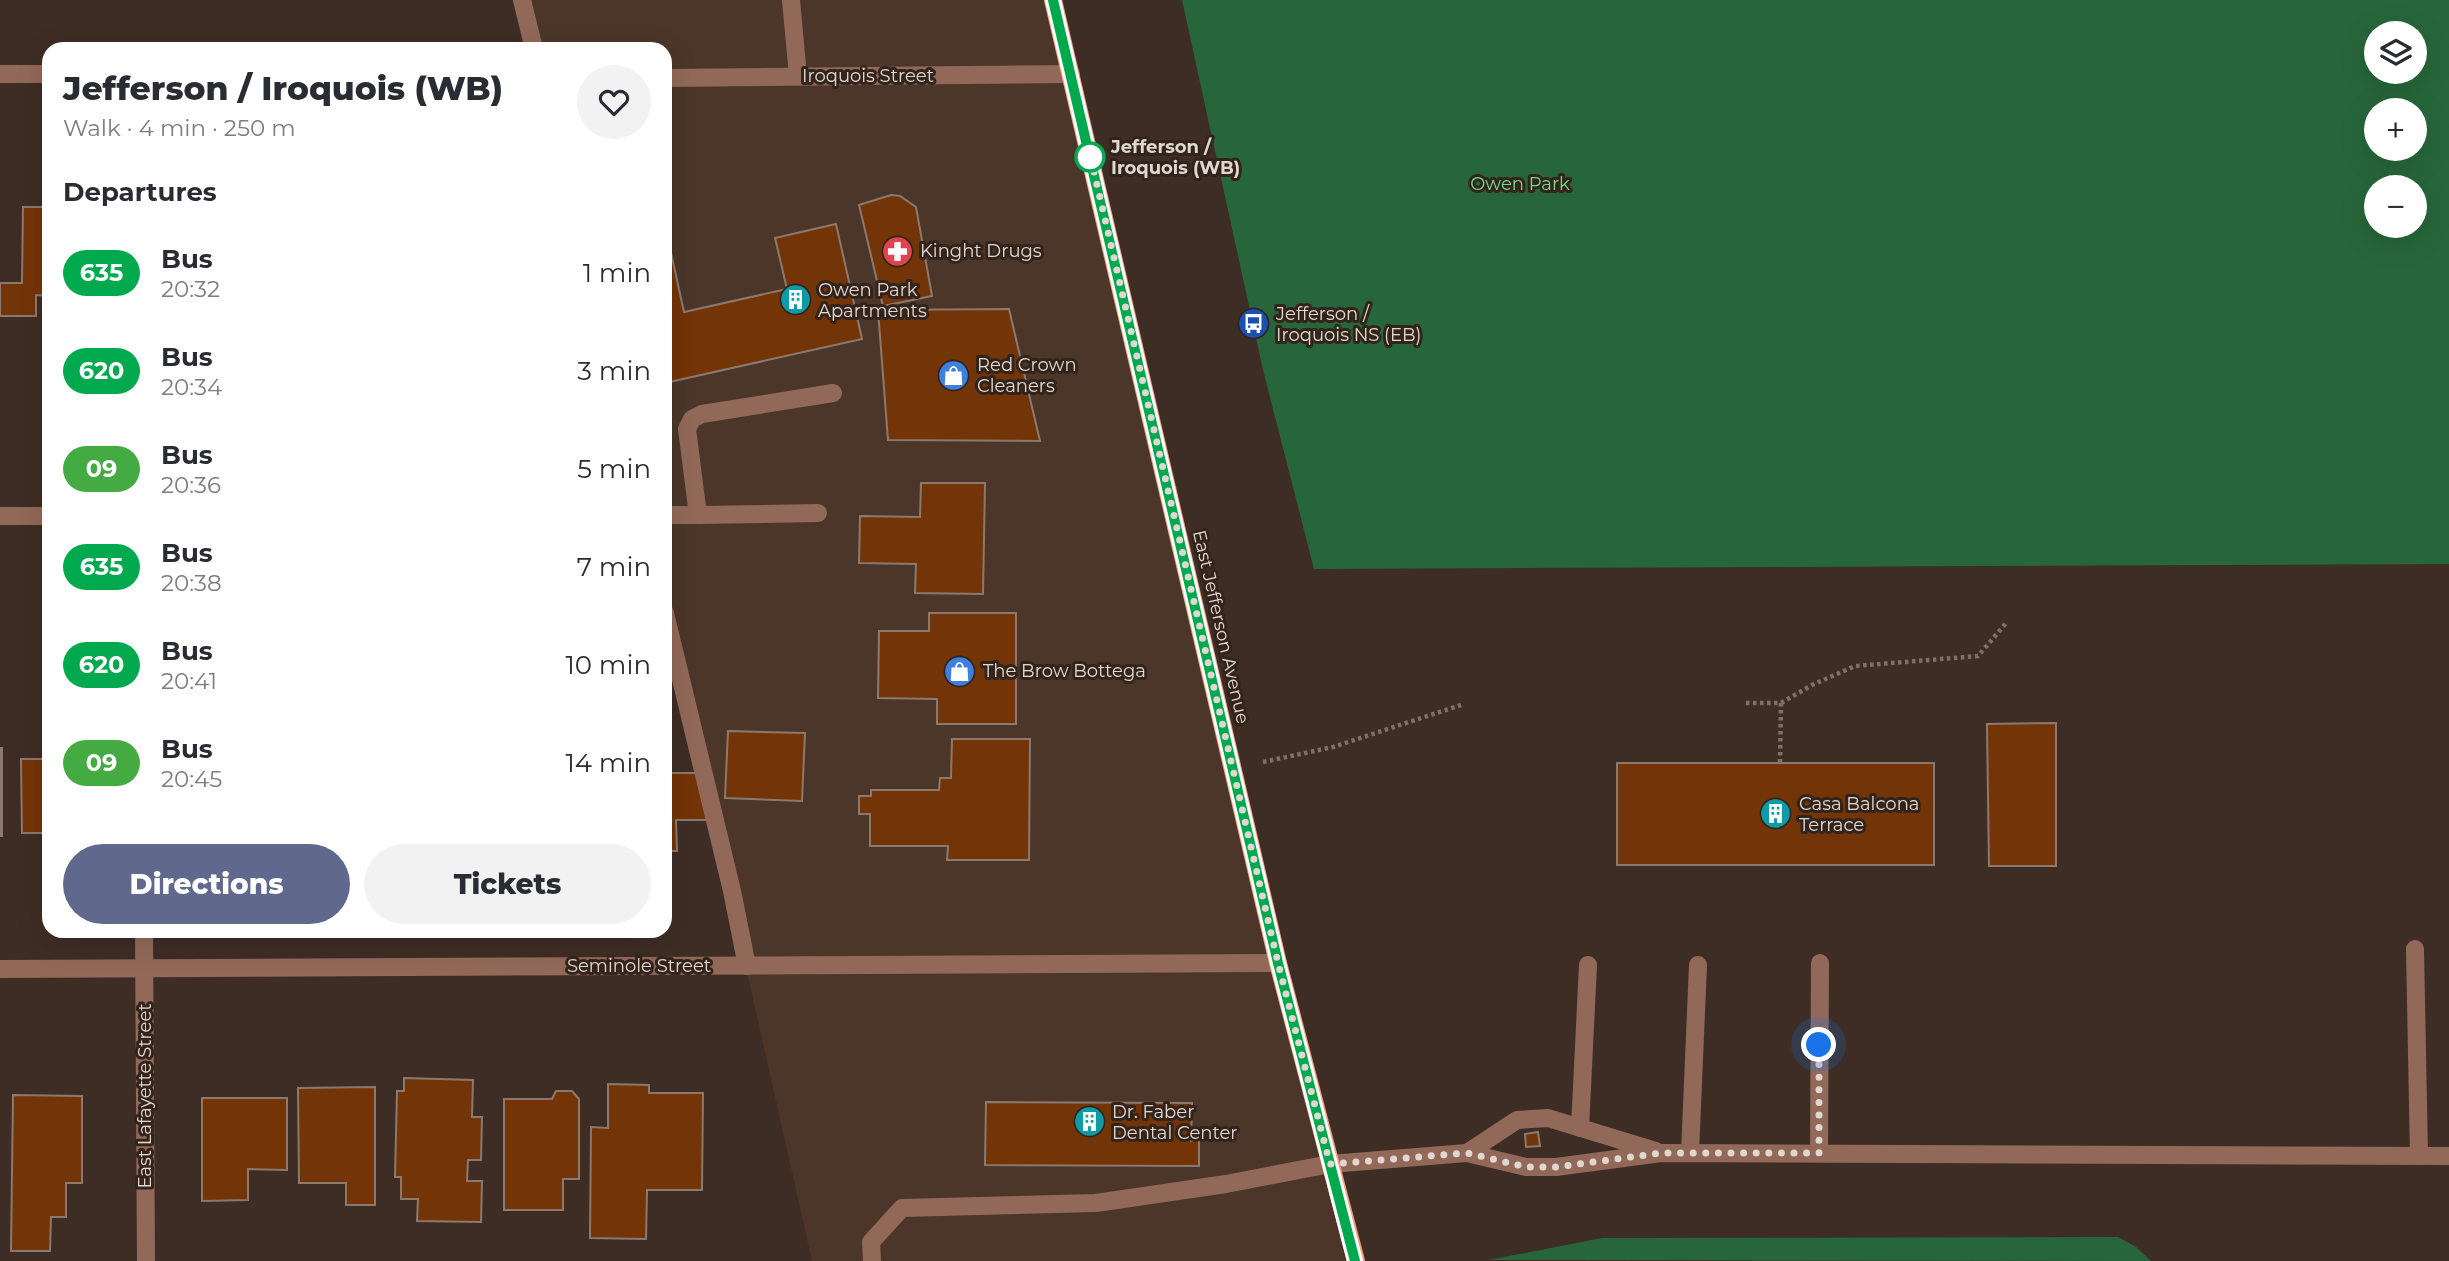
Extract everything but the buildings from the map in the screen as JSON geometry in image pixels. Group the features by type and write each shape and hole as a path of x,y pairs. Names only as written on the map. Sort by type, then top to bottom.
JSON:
{"main road":[{"name":"East Jefferson Avenue","path":"1053,0 1278,963 1356,1261"}],"street":[{"path":"522,0 532,42"},
{"path":"791,0 799,76"},
{"path":"0,74 42,74"},
{"name":"Iroquois Street","path":"672,78 1071,74"},
{"path":"698,515 687,429 692,419 702,414 833,393"},
{"path":"672,515 818,513"},
{"path":"0,516 42,516"},
{"path":"672,642 732,891 747,966"},
{"name":"East Lafayette Street","path":"144,938 146,1261"},
{"path":"2415,949 2419,1156"},
{"name":"Seminole Street","path":"0,969 1278,963"},
{"path":"1819,1153 1820,963"},
{"path":"1580,1128 1588,965"},
{"path":"1690,1153 1698,965"},
{"path":"1467,1153 1517,1120 1548,1118 1661,1153"},
{"path":"872,1261 871,1242 902,1208 1096,1203 1226,1184 1330,1164 1467,1153 1526,1167 1556,1167 1661,1153 2449,1156"}],"path":[{"path":"1746,703 1781,703 1812,685 1855,666 1978,656 2007,622"},
{"path":"1780,763 1781,703"},
{"path":"1233,769 1334,747 1461,705"}],"shaded area":[{"path":"522,0 1053,0 1355,1261 812,1261 672,638 672,42 532,42"}],"green space":[{"name":"Owen Park","path":"1182,0 2449,0 2449,564 1314,569 1263,370"},
{"path":"2118,1237 2136,1247 2151,1261 1489,1260 1602,1238"}],"bus line":[{"name":"635","path":"1053,0 1278,963 1355,1261"}],"place":[{"name":"Jefferson / Iroquois (WB)","path":"1090,157"},
{"name":"Kinght Drugs","path":"897,251"},
{"name":"Owen Park Apartments","path":"795,300"},
{"name":"Jefferson / Iroquois NS (EB)","path":"1253,324"},
{"name":"Red Crown Cleaners","path":"954,375"},
{"name":"The Brow Bottega","path":"960,671"},
{"name":"Casa Balcona Terrace","path":"1776,814"},
{"name":"Dr. Faber Dental Center","path":"1089,1122"}],"route":[{"path":"1090,157 1088,146 1278,963 1330,1164 1467,1153 1526,1167 1556,1167 1661,1153 1819,1153 1819,1045"}]}
